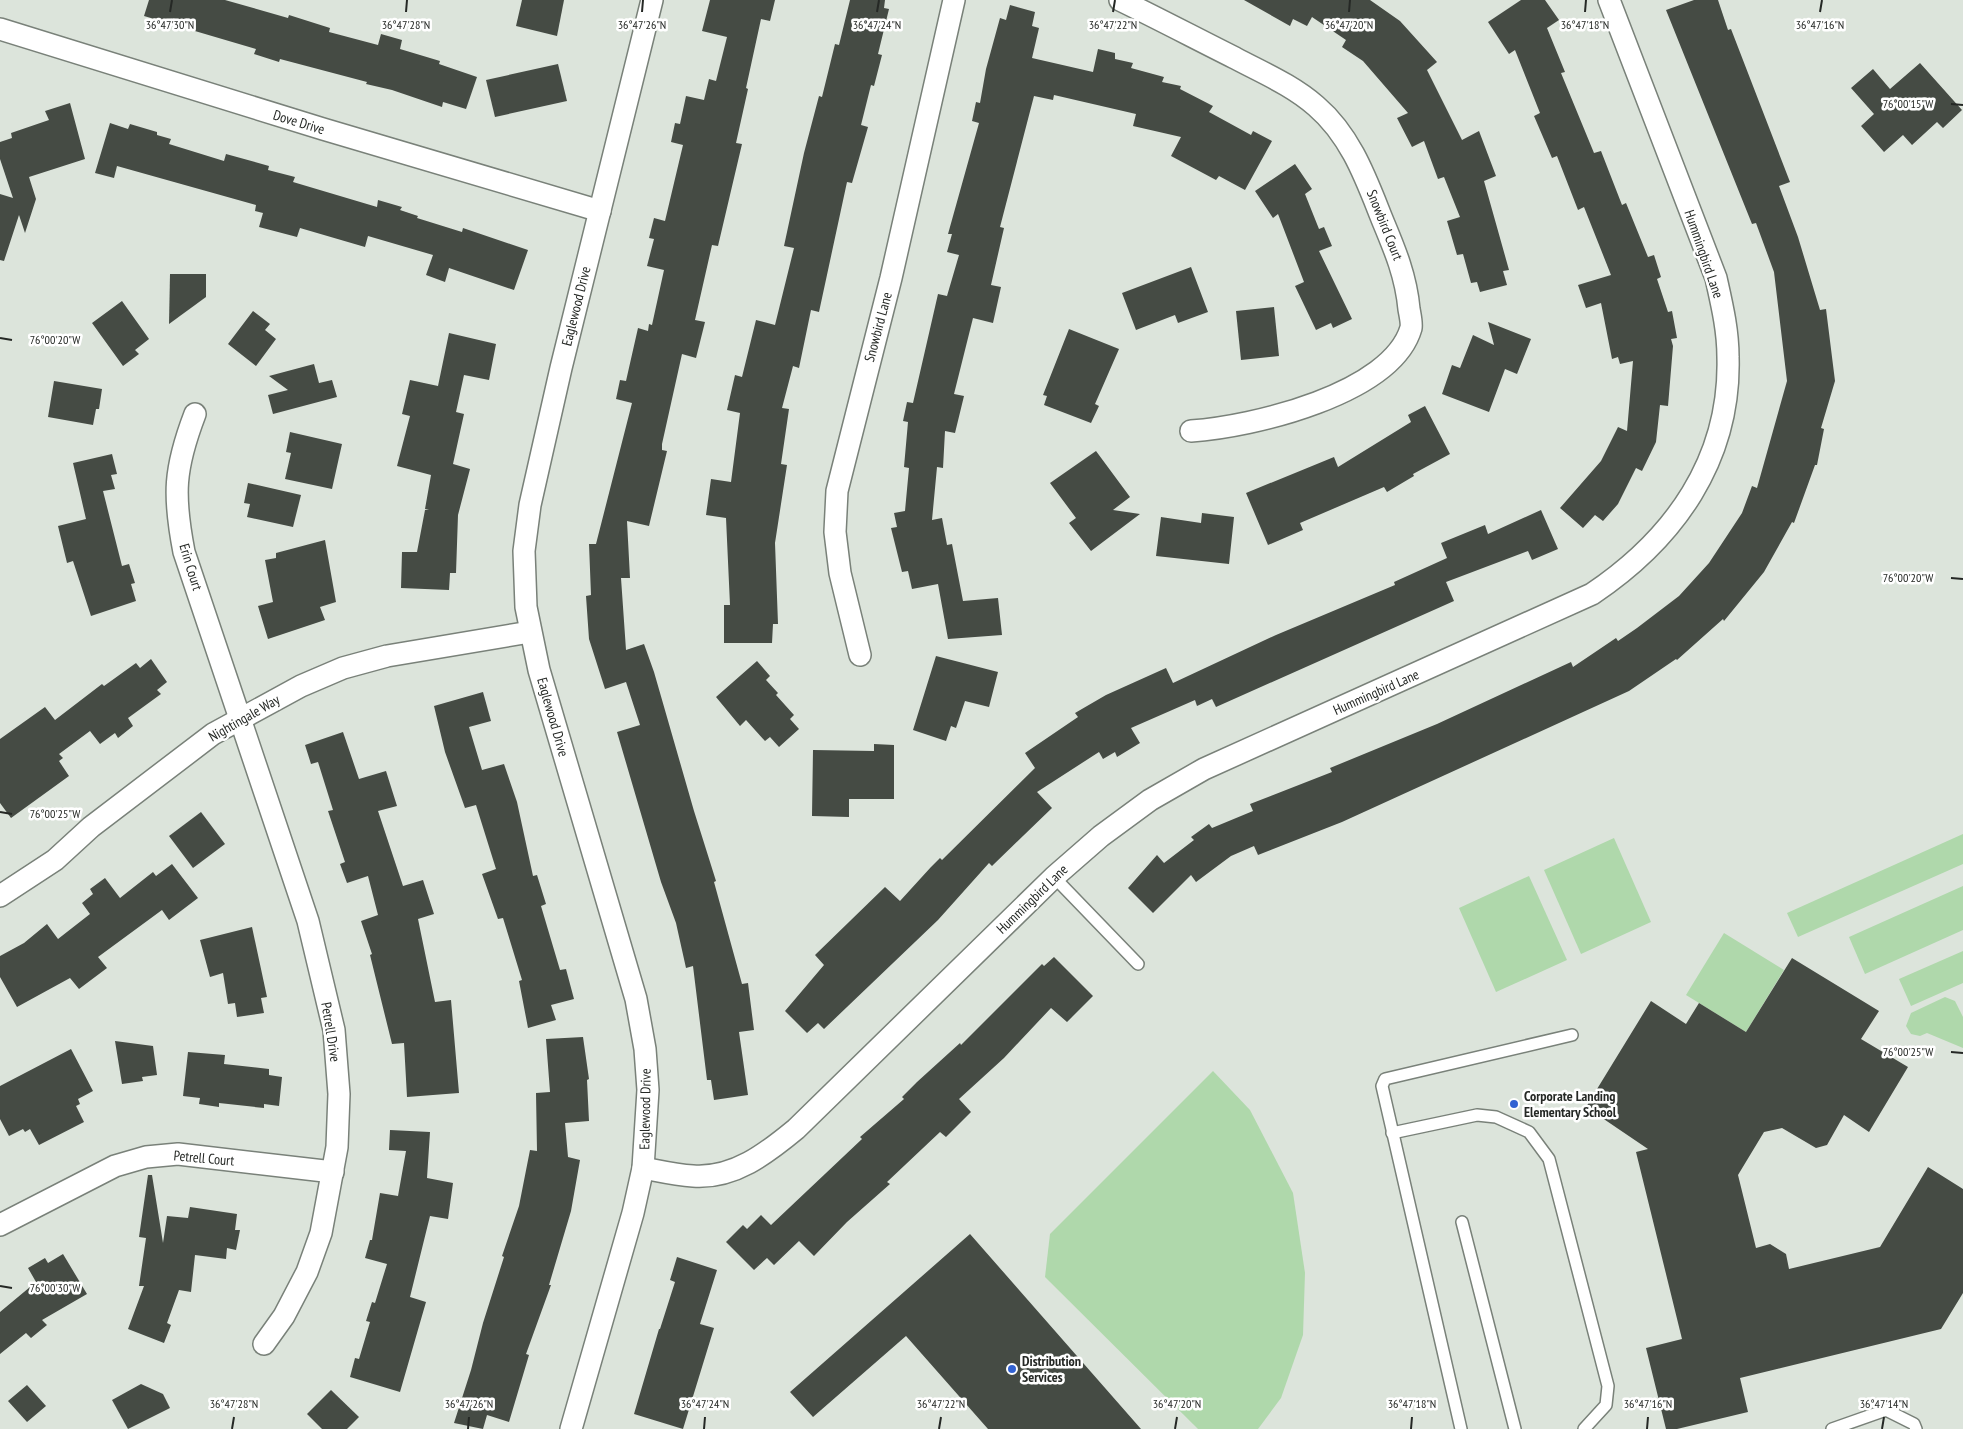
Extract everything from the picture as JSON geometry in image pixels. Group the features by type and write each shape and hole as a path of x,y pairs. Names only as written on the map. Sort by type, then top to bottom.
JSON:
{"street":[{"name":"Eaglewood Drive","path":"571,1429 633,1213 643,1168 648,1090 645,1049 636,998 539,670 530,632 526,606 524,551 530,504 560,368 652,0"},
{"name":"Snowbird Lane","path":"860,655 840,573 835,532 837,491 891,278 954,0"},
{"name":"Snowbird Court","path":"1120,0 1291,87 1317,107 1335,126 1358,159 1403,269 1408,298 1411,327 1401,348 1386,367 1366,381 1293,412 1251,424 1192,430"},
{"name":"Hummingbird Lane","path":"643,1168 704,1176 734,1170 761,1158 796,1129 1054,877 1100,836 1150,800 1204,769 1592,594 1644,554 1672,523 1690,496 1708,460 1726,398 1728,358 1725,318 1716,278 1609,0"},
{"name":"Dove Drive","path":"0,29 332,132 600,211"},
{"name":"Erin Court","path":"195,414 183,445 178,470 176,512 184,552 240,717"},
{"name":"Nightingale Way","path":"0,896 54,860 91,826 214,734 240,717 301,686 343,668 387,656 530,632"},
{"name":"Petrell Drive","path":"240,717 308,921 334,1030 339,1094 333,1172 321,1233 307,1272 284,1316 264,1344"},
{"name":"Petrell Court","path":"0,1225 115,1166 146,1157 178,1154 333,1172"}],"lane":[{"path":"1054,877 1138,964"},
{"path":"1461,1429 1382,1086 1385,1079 1572,1035"},
{"path":"1392,1133 1477,1115 1496,1117 1529,1132 1549,1159 1608,1386 1606,1405 1584,1429"},
{"path":"1462,1222 1515,1429"},
{"path":"1832,1429 1886,1410 1914,1424 1916,1429"}],"green space":[{"path":"1963,834 1963,864 1798,937 1787,913"},
{"path":"1614,838 1651,922 1581,954 1544,870"},
{"path":"1529,876 1567,960 1496,992 1459,908"},
{"path":"1963,886 1963,930 1865,974 1849,937"},
{"path":"1724,933 1784,970 1746,1032 1686,995"},
{"path":"1963,951 1963,983 1911,1006 1899,979"},
{"path":"1945,997 1955,1001 1963,1017 1963,1048 1927,1033 1920,1036 1911,1034 1906,1026 1911,1013"},
{"path":"1213,1071 1250,1110 1293,1193 1305,1273 1303,1335 1281,1398 1258,1429 1198,1429 1045,1277 1050,1234"}],"building":[{"path":"149,0 225,0 288,18 289,15 330,28 329,32 378,45 381,34 402,40 400,49 440,61 439,64 477,77 466,109 443,102 442,107 392,90 366,84 367,82 280,59 279,62 254,54 256,49 144,16"},
{"path":"522,0 564,0 557,36 516,26"},
{"path":"710,0 775,0 770,21 761,19 736,143 742,144 718,246 712,245 695,320 705,322 696,358 682,354 662,444 662,450 667,451 649,526 627,521 630,578 621,578 626,650 644,644 716,881 714,882 742,984 748,983 754,1030 739,1032 748,1095 714,1100 711,1080 707,1080 693,966 686,968 676,923 661,882 617,732 640,725 626,682 605,689 589,639 586,596 591,595 589,544 596,544 632,403 616,399 620,380 626,381 638,328 648,331 649,324 652,325 664,270 647,266 654,239 649,238 654,218 665,221 683,145 671,142 675,123 680,124 686,96 704,100 709,79 716,81 727,37 702,31"},
{"path":"850,0 885,0 884,8 889,9 878,54 882,55 874,86 871,85 861,125 868,127 852,183 847,182 819,312 811,310 799,368 793,366 782,408 789,409 781,464 787,465 775,543 778,624 773,624 772,643 724,643 724,605 730,605 726,518 706,515 711,479 731,482 740,413 727,410 735,375 742,377 756,320 775,325 794,248 784,246 804,153 819,96 822,97 835,44 839,45"},
{"path":"1244,0 1370,0 1400,21 1437,62 1427,70 1462,140 1479,131 1496,176 1484,181 1509,270 1503,271 1507,285 1480,292 1477,282 1471,283 1463,254 1457,255 1447,221 1460,217 1444,177 1438,179 1424,141 1412,147 1397,118 1408,113 1363,61 1342,47 1346,40 1312,17 1307,26 1293,19 1290,26"},
{"path":"1521,0 1545,0 1559,20 1547,28 1565,72 1561,73 1594,153 1601,151 1622,205 1626,203 1648,257 1654,255 1661,277 1657,279 1668,312 1672,311 1677,338 1671,339 1673,346 1668,406 1660,405 1656,442 1642,471 1636,468 1618,504 1603,521 1595,515 1583,528 1560,508 1601,461 1618,427 1627,431 1633,361 1620,364 1618,357 1612,359 1601,303 1586,308 1578,285 1611,275 1584,207 1578,210 1557,156 1552,158 1534,116 1540,113 1515,50 1509,54 1488,22"},
{"path":"1694,0 1718,0 1728,30 1731,29 1790,182 1779,186 1798,237 1820,310 1826,309 1835,381 1821,428 1824,429 1817,465 1815,465 1794,523 1792,522 1764,572 1724,621 1723,619 1677,660 1629,691 1342,822 1258,855 1254,846 1231,856 1196,882 1191,875 1153,913 1128,888 1157,855 1164,863 1194,840 1191,837 1209,824 1212,828 1253,811 1250,804 1332,772 1330,768 1437,724 1571,662 1573,667 1616,638 1618,641 1637,628 1679,596 1709,563 1742,513 1752,486 1757,488 1787,381 1774,272 1756,223 1752,224 1666,10"},
{"path":"1010,5 1035,12 1032,26 1039,28 1032,58 1093,72 1098,49 1115,53 1115,59 1133,63 1131,68 1164,77 1162,82 1181,86 1180,89 1213,106 1209,112 1251,135 1253,131 1272,141 1245,190 1219,176 1216,180 1171,156 1181,137 1133,126 1136,114 1054,95 1053,100 1034,96 1000,227 1004,228 991,285 1001,287 993,323 973,318 954,394 964,396 955,433 945,431 943,468 937,467 932,520 942,518 947,545 952,544 963,601 998,598 1002,635 948,639 938,584 912,589 908,571 902,572 891,528 897,527 894,513 905,511 909,468 904,467 908,422 903,421 907,402 913,403 938,294 947,296 959,255 947,252 952,234 948,234 979,123 972,121 976,102 980,103 986,69 1000,18 1006,20"},
{"path":"1920,63 1962,110 1943,128 1937,122 1912,145 1903,135 1884,152 1861,126 1874,114 1851,88 1873,69 1890,89"},
{"path":"558,64 567,101 495,117 486,80"},
{"path":"70,103 85,159 29,177 36,199 25,233 19,215 4,261 0,260 0,194 13,198 0,159 0,142 12,138 11,133 49,120 45,111"},
{"path":"110,123 128,129 130,124 157,132 157,135 171,139 169,144 224,161 226,154 269,166 268,170 295,177 293,182 377,207 378,200 402,207 400,210 418,216 417,218 462,232 463,228 528,250 514,290 449,268 445,282 426,275 433,255 368,236 365,247 300,228 297,237 259,227 263,213 255,211 256,205 117,166 114,178 95,173"},
{"path":"1295,164 1312,189 1305,194 1319,229 1324,227 1332,246 1319,251 1352,319 1333,328 1331,323 1316,330 1295,286 1304,282 1278,214 1273,218 1255,191"},
{"path":"1191,267 1208,312 1178,323 1175,315 1136,330 1122,293"},
{"path":"170,274 206,274 206,297 169,324"},
{"path":"122,301 149,339 135,350 139,354 123,366 92,323"},
{"path":"1274,307 1279,356 1241,360 1236,311"},
{"path":"253,311 270,324 265,330 276,339 256,366 228,344"},
{"path":"1488,322 1531,339 1517,374 1505,369 1489,412 1442,394 1452,365 1460,368 1473,335 1494,345"},
{"path":"1069,329 1119,349 1095,404 1099,406 1091,423 1044,405 1047,396 1043,395"},
{"path":"449,333 496,344 489,380 464,375 456,412 464,414 453,464 470,469 458,515 456,573 450,573 449,590 401,588 402,552 417,552 425,510 429,509 425,509 431,475 397,466 410,416 402,414 410,380 438,386"},
{"path":"314,364 319,383 332,380 337,397 273,414 268,395 288,390 269,376"},
{"path":"54,381 102,389 99,409 96,409 93,425 48,417"},
{"path":"1425,406 1450,454 1413,474 1414,476 1387,492 1384,487 1300,523 1303,530 1268,545 1246,493 1334,457 1338,467 1411,422 1408,415"},
{"path":"290,432 342,444 332,489 285,479 291,453 286,452"},
{"path":"1096,451 1130,497 1113,510 1140,514 1091,551 1069,523 1076,518 1050,483"},
{"path":"112,454 117,474 111,475 115,489 103,491 122,566 129,564 135,583 131,584 136,601 91,616 73,561 67,563 58,526 86,519 73,463"},
{"path":"248,483 301,495 293,527 247,517 250,504 244,503"},
{"path":"1541,510 1558,549 1532,560 1528,551 1446,582 1454,601 1216,707 1212,699 1197,706 1195,700 1131,728 1140,743 1117,757 1115,752 1103,759 1099,752 1037,792 1052,808 992,866 989,863 938,920 824,1029 818,1023 807,1033 785,1011 824,965 815,955 885,887 900,901 940,858 942,860 1035,768 1025,753 1078,717 1075,713 1106,695 1166,668 1173,683 1276,635 1395,585 1394,582 1447,558 1441,543 1485,525 1488,534"},
{"path":"1202,513 1234,517 1229,564 1156,556 1161,517 1201,523"},
{"path":"325,540 336,602 320,607 325,620 268,639 258,606 273,602 265,560 276,558 276,553"},
{"path":"936,656 998,672 989,707 965,701 956,728 951,726 946,741 913,730"},
{"path":"151,659 167,682 157,690 161,694 128,718 133,726 118,738 115,733 100,744 90,731 59,754 63,758 59,761 69,776 11,818 0,803 0,739 45,707 55,720 102,684 104,686 136,663 140,668"},
{"path":"757,661 770,676 766,680 778,693 776,695 794,715 790,719 799,729 779,747 770,737 765,741 746,720 740,726 716,697"},
{"path":"483,692 491,721 469,727 482,770 504,764 517,802 533,876 537,875 546,904 541,906 560,970 566,969 574,999 551,1005 556,1020 528,1028 519,981 522,980 503,918 498,919 482,874 496,869 476,805 465,808 445,752 434,706"},
{"path":"343,732 359,779 386,771 397,806 378,811 403,886 423,880 434,914 418,919 435,1002 451,1000 459,1093 407,1097 404,1043 392,1044 370,955 372,954 361,921 378,915 368,876 347,883 340,864 345,862 328,811 333,810 318,762 311,764 305,745"},
{"path":"874,744 894,745 894,799 849,799 849,817 812,816 813,750 874,751"},
{"path":"201,812 225,844 193,868 169,836"},
{"path":"172,864 198,898 169,920 162,910 98,957 107,968 79,989 70,978 17,1007 0,977 0,956 24,943 47,924 58,939 90,914 82,903 93,894 90,889 105,878 120,898 153,872 156,876"},
{"path":"252,927 267,997 261,998 264,1013 237,1017 235,1003 228,1004 223,973 210,977 200,940"},
{"path":"1054,957 1093,996 1067,1022 1051,1008 1004,1058 959,1099 971,1112 946,1137 940,1132 887,1182 890,1184 847,1222 814,1256 799,1241 774,1265 767,1258 754,1270 726,1242 743,1225 747,1229 761,1215 771,1225 862,1139 860,1137 904,1099 902,1097 917,1082 960,1043 961,1045 1042,964 1044,966"},
{"name":"Corporate Landing Elementary School","path":"1792,958 1879,1011 1861,1039 1908,1067 1869,1132 1844,1115 1827,1145 1816,1148 1782,1128 1764,1132 1738,1175 1756,1248 1770,1244 1786,1254 1789,1269 1880,1247 1928,1167 1963,1189 1963,1293 1941,1329 1740,1378 1748,1412 1677,1429 1666,1429 1646,1348 1682,1339 1636,1152 1648,1149 1586,1107 1651,1001 1686,1024 1699,1003 1746,1032"},
{"path":"583,1037 589,1079 587,1080 589,1121 565,1123 568,1157 580,1160 571,1211 549,1285 551,1285 526,1354 529,1355 509,1422 487,1415 483,1429 454,1423 504,1257 502,1256 519,1206 530,1150 537,1151 536,1093 550,1092 546,1039"},
{"path":"115,1041 153,1046 157,1075 142,1077 143,1081 122,1084"},
{"path":"71,1049 93,1091 78,1099 80,1104 76,1106 84,1122 39,1145 30,1129 25,1132 23,1129 9,1136 0,1119 0,1086"},
{"path":"188,1052 225,1055 224,1064 269,1069 269,1075 282,1077 279,1106 264,1104 264,1108 219,1103 219,1107 199,1104 200,1098 183,1096"},
{"path":"390,1130 430,1132 427,1178 453,1183 448,1219 430,1216 410,1297 426,1302 400,1392 350,1377 355,1358 359,1359 370,1322 366,1321 372,1302 375,1303 387,1264 365,1258 370,1240 372,1240 380,1193 398,1196 406,1151 389,1150"},
{"path":"148,1175 152,1175 163,1243 167,1216 188,1218 190,1207 237,1214 235,1230 240,1230 236,1250 227,1248 226,1259 195,1255 191,1292 179,1290 167,1323 171,1325 164,1343 128,1329 144,1286 139,1286 146,1238 139,1237"},
{"name":"Distribution Services","path":"970,1234 1141,1429 988,1429 906,1336 813,1417 790,1392"},
{"path":"63,1254 87,1294 42,1320 47,1325 31,1338 26,1333 0,1354 0,1312 36,1282 28,1268 45,1258 48,1263"},
{"path":"677,1257 717,1270 700,1324 714,1328 683,1429 634,1414 675,1282 670,1280"},
{"path":"141,1384 163,1394 170,1408 128,1429 112,1400"},
{"path":"27,1385 46,1406 27,1422 8,1401"},
{"path":"331,1390 359,1417 347,1429 322,1429 307,1414"}],"place":[{"name":"Corporate Landing Elementary School","path":"1514,1104"},
{"name":"Distribution Services","path":"1012,1369"}]}
